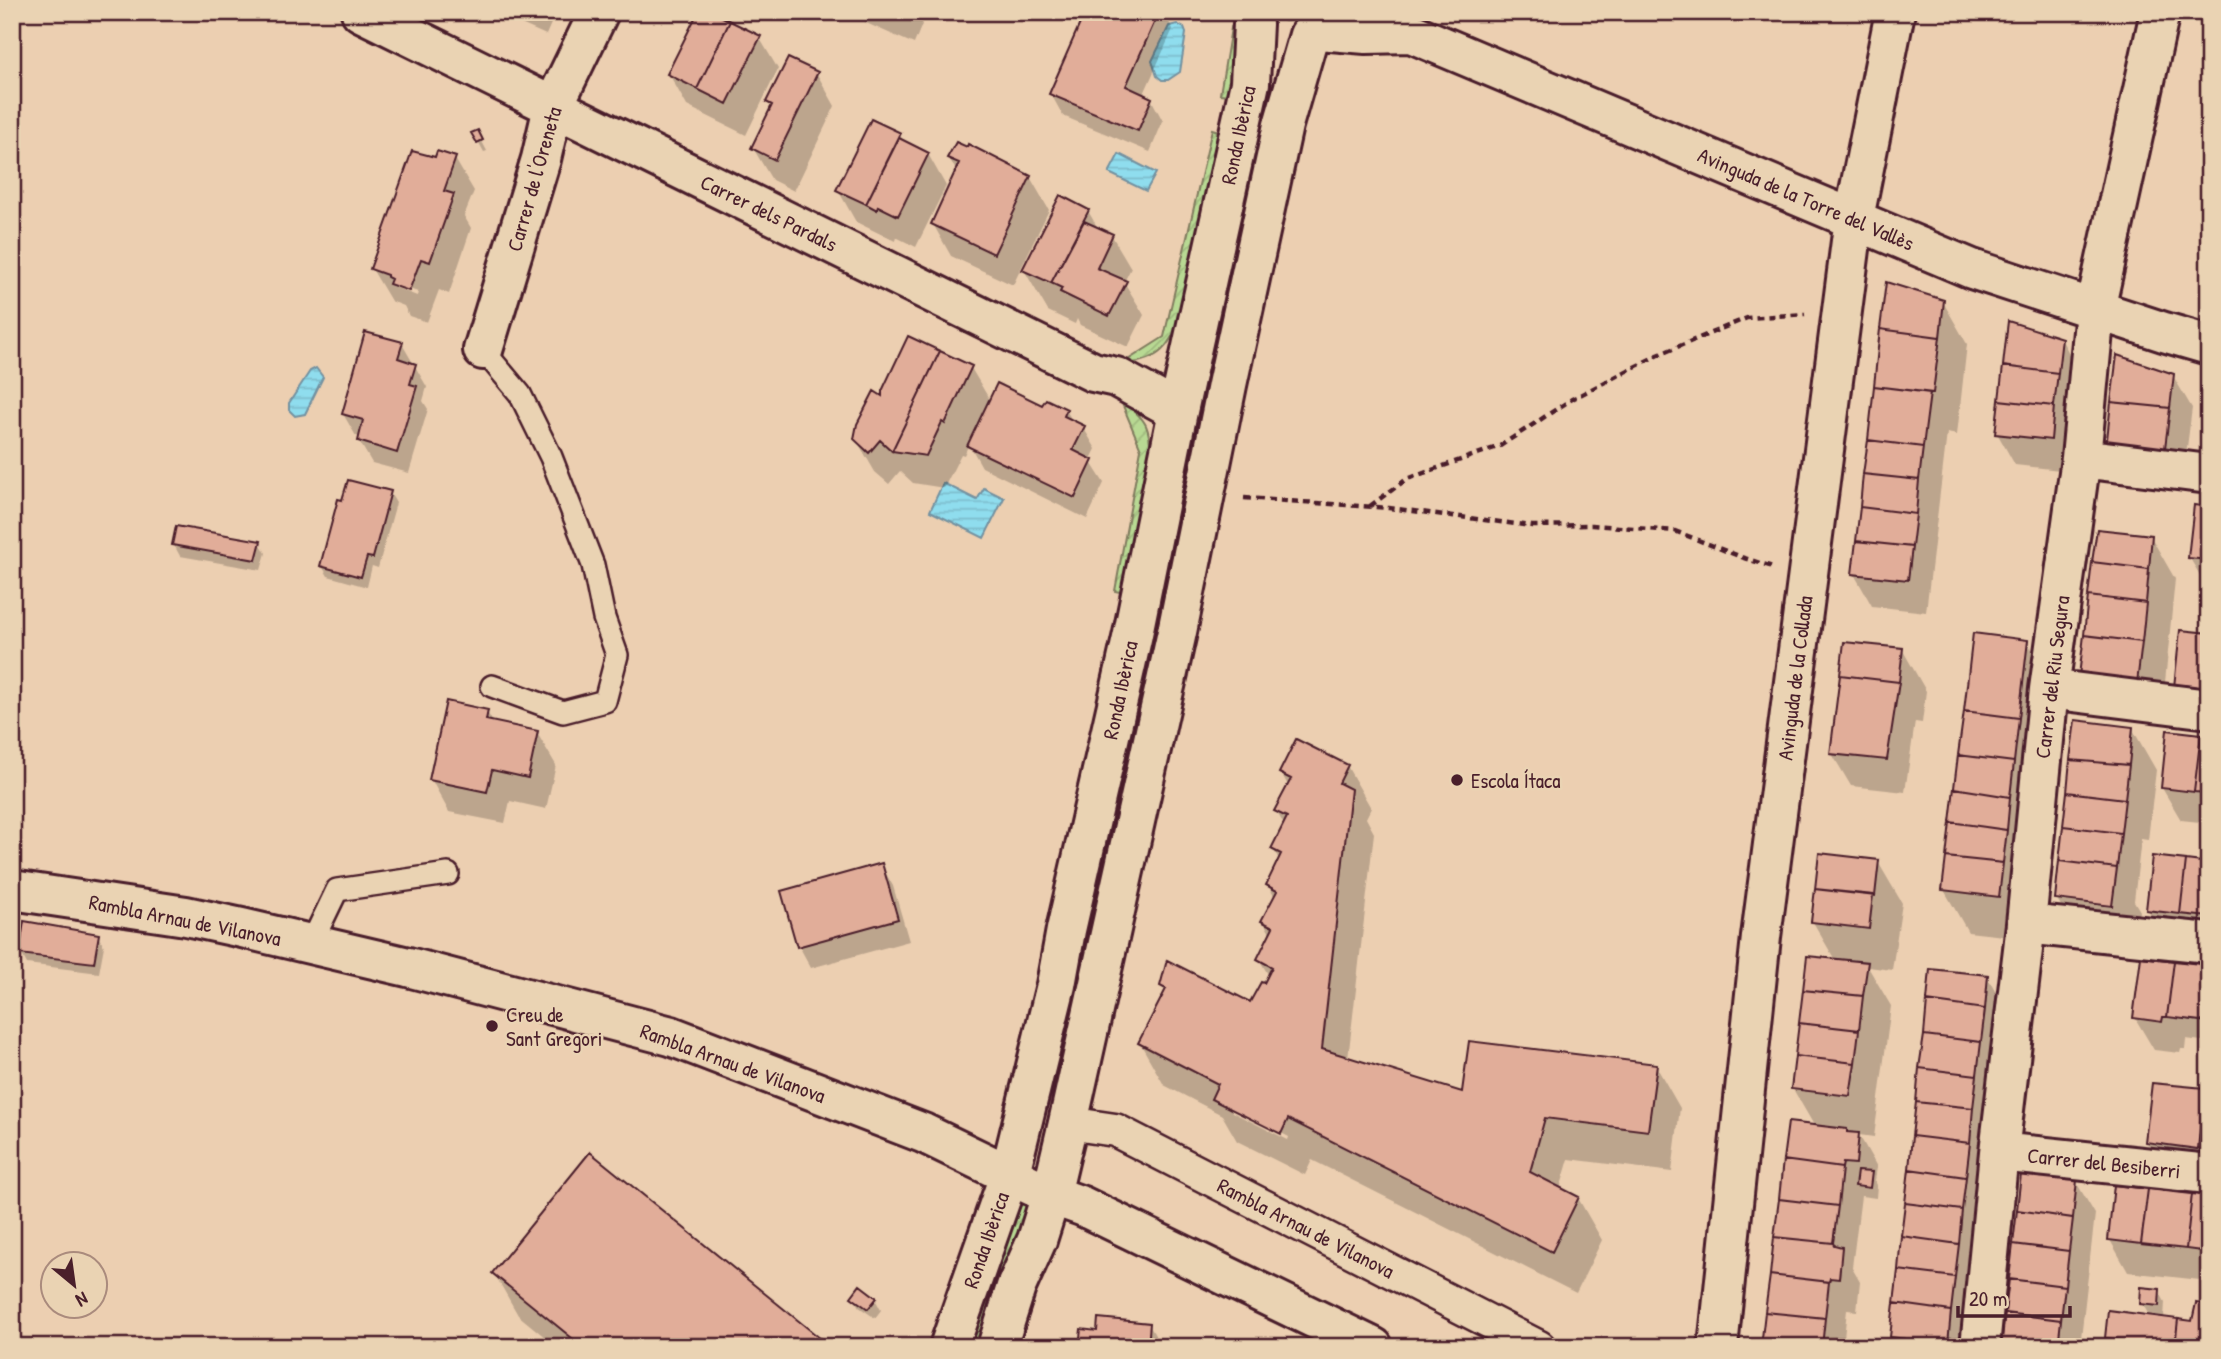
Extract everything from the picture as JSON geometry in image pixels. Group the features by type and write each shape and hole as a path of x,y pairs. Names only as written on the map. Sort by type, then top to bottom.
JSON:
{"street":[{"name":"Carrer dels Pardals","path":"361,12 1093,372 1116,377 1178,411"},
{"name":"Carrer de l'Oreneta","path":"483,350 541,159 553,107 598,12"},
{"name":"Avinguda de la Collada","path":"1718,1347 1761,937 1854,218 1895,12"},
{"name":"Carrer del Riu Segura","path":"1980,1347 2049,689 2081,458 2095,310 2160,12"},
{"name":"Ronda Ibèrica","path":"1249,18 1280,36 1322,26"},
{"name":"Ronda Ibèrica","path":"948,1347 1010,1173 1056,985 1250,83 1249,18"},
{"name":"Avinguda de la Torre del Vallès","path":"1322,26 1366,34 1399,23 1592,111 1972,269 2209,345"},
{"name":"Ronda Ibèrica","path":"998,1347 1016,1287 1037,1240 1051,1195 1177,632 1283,125 1322,26"},
{"path":"2081,458 2209,474"},
{"path":"2049,689 2209,709"},
{"name":"Rambla Arnau de Vilanova","path":"12,890 186,916 408,967 671,1037 923,1133 1373,1347"},
{"path":"2026,924 2209,943"},
{"name":"Rambla Arnau de Vilanova","path":"1068,1123 1115,1130 1539,1347"},
{"name":"Carrer del Besiberri","path":"2000,1152 2209,1174"}],"lane":[{"path":"483,350 520,394 551,457 593,565 604,618 617,655 605,701 563,712 492,686"},
{"path":"311,944 337,890 448,874"}],"path":[{"path":"1369,507 1407,479 1500,446 1572,399 1658,355 1747,318 1806,314"},
{"path":"1242,498 1369,507 1532,526 1592,525 1675,531 1774,567"}],"green space":[{"path":"1270,12 1314,12 1309,17 1285,21"},
{"path":"1231,28 1238,52 1229,95 1220,94"},
{"path":"1212,129 1222,132 1181,318 1162,350 1148,359 1127,364 1128,360 1164,337"},
{"path":"1256,138 1266,140 1085,976 1076,975"},
{"path":"1121,401 1137,413 1145,424 1150,438 1151,458 1125,593 1115,591 1141,449"},
{"path":"1070,1001 1078,1004 1062,1072 1053,1070"},
{"path":"1026,1201 1030,1205 977,1347 968,1347 1016,1210"}],"water":[{"path":"1177,24 1184,28 1186,33 1180,72 1168,80 1162,80 1157,76 1152,61 1169,26"},
{"path":"1119,154 1156,173 1146,191 1109,173"},
{"path":"316,368 323,377 305,414 295,416 289,410 289,403 310,371"},
{"path":"943,483 977,500 984,488 1004,498 984,538 930,511"}],"building":[{"path":"698,12 713,12 730,21 697,89 667,74"},
{"path":"1085,12 1159,12 1126,86 1152,98 1138,131 1049,94"},
{"path":"730,21 761,36 727,104 697,89"},
{"path":"788,58 818,72 775,160 751,148 772,105 766,102"},
{"path":"871,119 901,133 866,204 836,190"},
{"path":"478,130 483,140 477,143 471,133"},
{"path":"899,138 929,153 898,216 878,206 877,210 866,204"},
{"path":"956,142 967,147 968,144 1031,176 994,254 931,224 959,163 947,158"},
{"path":"412,151 435,157 437,151 456,157 444,191 454,194 430,262 421,259 409,291 389,284 391,279 387,275 370,269"},
{"path":"1060,195 1089,210 1051,283 1022,270"},
{"path":"1084,221 1113,234 1097,268 1127,281 1109,316 1060,292 1062,288 1051,283"},
{"path":"1886,282 1944,300 1940,337 1880,329"},
{"path":"2008,321 2062,338 2058,373 2003,366"},
{"path":"1880,329 1940,337 1933,393 1874,386"},
{"path":"365,332 403,342 398,358 416,364 410,384 417,386 397,453 358,441 363,420 342,414"},
{"path":"908,336 940,351 892,451 880,440 869,453 854,439 857,424 874,391 882,396"},
{"path":"940,351 972,366 945,424 942,422 926,456 892,451"},
{"path":"2117,355 2174,374 2170,408 2111,402"},
{"path":"2003,366 2058,373 2054,406 1999,400"},
{"path":"997,383 1042,405 1046,399 1067,409 1064,416 1085,426 1073,450 1093,460 1075,498 967,446"},
{"path":"1874,386 1930,393 1923,447 1868,440"},
{"path":"1999,400 2054,406 2051,440 1995,434"},
{"path":"2111,402 2170,408 2164,456 2106,449"},
{"path":"1868,440 1923,447 1919,480 1863,474"},
{"path":"1863,474 1919,480 1916,514 1860,507"},
{"path":"348,480 391,491 373,558 367,557 361,577 320,566 338,499 342,500"},
{"path":"2194,505 2209,507 2209,560 2188,558"},
{"path":"1860,507 1916,514 1912,547 1856,541"},
{"path":"176,526 261,541 256,560 172,545"},
{"path":"2097,529 2152,535 2149,569 2092,562"},
{"path":"1856,541 1912,547 1908,580 1852,574"},
{"path":"2092,562 2149,569 2146,603 2088,596"},
{"path":"2088,596 2146,603 2142,642 2084,635"},
{"path":"2180,630 2209,633 2207,690 2174,687"},
{"path":"1973,633 2028,640 2019,718 1964,711"},
{"path":"2084,635 2142,642 2137,683 2079,676"},
{"path":"1844,642 1903,648 1899,682 1840,675"},
{"path":"1840,675 1899,682 1887,760 1830,754"},
{"path":"446,701 488,710 486,720 538,731 528,778 492,770 487,792 429,780"},
{"path":"1964,711 2019,718 2014,762 1958,755"},
{"path":"2075,720 2133,727 2129,765 2070,760"},
{"path":"2167,730 2201,734 2194,792 2161,788"},
{"path":"2201,734 2209,735 2209,793 2194,792"},
{"path":"1296,739 1348,765 1339,783 1351,789 1322,1049 1462,1092 1469,1041 1657,1064 1648,1131 1545,1118 1530,1172 1579,1197 1552,1252 1288,1119 1281,1134 1211,1099 1218,1084 1138,1043 1166,989 1160,986 1167,960 1250,1002 1261,982 1264,983 1272,967 1257,959 1273,927 1261,921 1277,891 1266,885 1281,854 1271,849 1287,817 1274,811 1291,779 1279,773"},
{"path":"1958,755 2014,762 2010,797 1954,788"},
{"path":"2070,760 2129,765 2125,799 2067,792"},
{"path":"1954,788 2010,797 2007,830 1950,822"},
{"path":"2067,792 2125,799 2121,833 2063,826"},
{"path":"1950,822 2007,830 2003,863 1946,857"},
{"path":"2063,826 2121,833 2117,868 2059,861"},
{"path":"1819,853 1879,860 1875,896 1815,889"},
{"path":"2152,856 2186,860 2180,914 2146,910"},
{"path":"1946,857 2003,863 1999,897 1942,890"},
{"path":"2186,860 2209,863 2209,917 2180,914"},
{"path":"2059,861 2117,868 2112,906 2055,899"},
{"path":"882,863 898,919 797,947 781,891"},
{"path":"1815,889 1873,895 1869,929 1811,922"},
{"path":"24,921 99,934 94,963 19,954"},
{"path":"1807,956 1868,962 1863,996 1803,990"},
{"path":"2141,957 2174,961 2167,1017 2163,1017 2162,1022 2133,1018"},
{"path":"2174,961 2209,965 2209,1022 2167,1017"},
{"path":"1930,969 1988,975 1985,1009 1927,1001"},
{"path":"1803,990 1863,996 1859,1030 1799,1023"},
{"path":"1927,1001 1985,1009 1981,1042 1924,1035"},
{"path":"1799,1023 1859,1030 1855,1063 1795,1056"},
{"path":"1924,1035 1981,1042 1977,1075 1919,1068"},
{"path":"1795,1056 1855,1063 1850,1096 1791,1089"},
{"path":"1919,1068 1977,1075 1973,1108 1916,1102"},
{"path":"2152,1083 2204,1088 2198,1149 2145,1142"},
{"path":"2204,1088 2209,1089 2209,1150 2198,1149"},
{"path":"1916,1102 1973,1108 1970,1143 1912,1136"},
{"path":"1788,1122 1847,1129 1847,1132 1859,1133 1856,1164 1843,1163 1842,1168 1783,1160"},
{"path":"1912,1136 1970,1143 1966,1177 1909,1169"},
{"path":"590,1152 826,1343 822,1347 583,1347 492,1273"},
{"path":"1783,1160 1842,1168 1838,1206 1779,1199"},
{"path":"1909,1169 1966,1177 1962,1210 1905,1203"},
{"path":"1857,1171 1872,1172 1870,1188 1855,1186"},
{"path":"2021,1174 2077,1180 2073,1218 2017,1210"},
{"path":"2114,1185 2148,1189 2141,1244 2108,1240"},
{"path":"2148,1189 2192,1194 2186,1249 2141,1244"},
{"path":"2192,1194 2209,1196 2209,1252 2186,1249"},
{"path":"1779,1199 1838,1206 1833,1243 1774,1237"},
{"path":"1905,1203 1962,1210 1959,1244 1901,1236"},
{"path":"2017,1210 2073,1218 2069,1251 2013,1244"},
{"path":"1901,1236 1959,1244 1955,1277 1898,1270"},
{"path":"1774,1237 1833,1243 1842,1247 1839,1279 1830,1278 1829,1282 1770,1275"},
{"path":"2013,1244 2069,1251 2065,1286 2009,1279"},
{"path":"1898,1270 1955,1277 1951,1311 1894,1303"},
{"path":"1770,1275 1829,1282 1825,1318 1765,1312"},
{"path":"2009,1279 2065,1286 2061,1320 2005,1313"},
{"path":"860,1285 877,1298 868,1309 851,1297"},
{"path":"2141,1287 2160,1289 2159,1306 2140,1304"},
{"path":"1894,1303 1951,1311 1948,1344 1890,1337"},
{"path":"2196,1303 2209,1305 2209,1347 2175,1347 2178,1319 2192,1321"},
{"path":"2108,1310 2178,1319 2175,1347 2121,1347 2122,1340 2105,1338"},
{"path":"1765,1312 1825,1318 1822,1347 1761,1347"},
{"path":"2005,1313 2061,1320 2058,1347 2001,1347"},
{"path":"1098,1318 1150,1323 1148,1347 1079,1347 1081,1329 1097,1331"},
{"path":"1890,1337 1948,1344 1947,1347 1889,1347"}],"place":[{"name":"Escola Ítaca","path":"1457,780"},
{"name":"Creu de Sant Gregori","path":"492,1026"}]}
